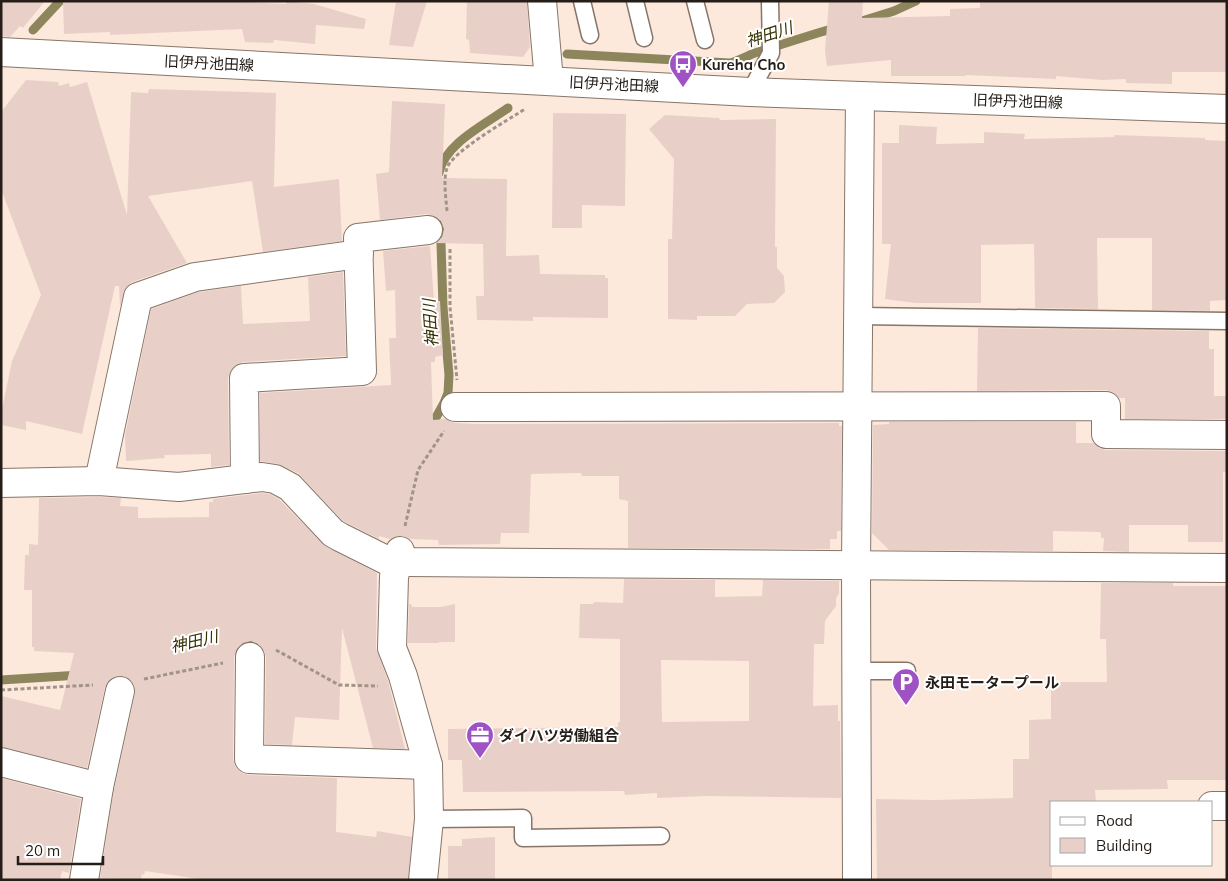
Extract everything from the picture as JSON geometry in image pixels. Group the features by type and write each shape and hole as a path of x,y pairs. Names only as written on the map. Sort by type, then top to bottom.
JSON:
{"street":[{"path":"542,1 549,81"},
{"name":"旧伊丹池田線","path":"1,52 549,81 756,81 860,96 1227,109"},
{"path":"857,880 856,566 860,316 860,96"},
{"path":"245,479 244,378 362,371 358,238 438,224"},
{"path":"99,481 138,297 195,277 358,254"},
{"path":"455,407 1106,406 1106,434 1227,435"},
{"path":"1,482 99,481 179,487 262,477 275,479 290,487 340,538 381,558 398,556 856,566 1227,568"},
{"path":"398,556 394,577 392,648 406,686 428,765 429,819 423,880"},
{"path":"250,657 249,760 428,765"},
{"path":"84,880 99,787 120,686"},
{"path":"1,762 99,787"},
{"path":"1213,806 1227,806"}],"lane":[{"path":"582,1 590,35"},
{"path":"635,1 644,38"},
{"path":"696,1 706,40"},
{"path":"756,81 771,53 770,1"},
{"path":"860,316 1227,320"},
{"path":"856,671 908,671"},
{"path":"429,819 523,818 523,838 661,836"}],"path":[{"path":"438,224 447,167 455,156 528,107 549,81"},
{"path":"398,556 418,470 446,428 455,407 457,376 450,307 450,246"},
{"path":"1,690 120,686 250,657 268,645 339,685 406,686"}],"building":[{"path":"1,1 45,1 23,28 20,26 10,37 1,36"},
{"path":"63,1 223,1 286,4 286,1 314,4 366,19 364,29 316,25 315,44 274,40 273,43 245,42 242,29 110,35 110,32 64,34"},
{"path":"396,1 427,1 413,47 389,45"},
{"path":"467,1 527,1 530,47 523,57 470,53 469,40 466,39"},
{"path":"829,1 863,1 862,18 950,16 950,9 980,8 980,1 1227,1 1227,72 1172,72 1172,84 1126,83 1126,79 1102,80 1056,76 1056,79 966,75 891,76 891,60 827,66 825,51"},
{"path":"26,80 58,82 59,86 69,83 70,87 87,82 127,215 131,92 148,93 149,89 276,93 274,187 339,179 342,241 263,252 252,181 148,196 187,263 132,282 126,287 120,307 119,286 115,286 82,434 26,421 26,430 1,425 1,414 12,361 41,295 1,189 1,112"},
{"path":"392,101 445,104 442,178 507,179 506,256 539,255 540,274 605,275 605,278 608,278 608,318 533,317 533,321 477,320 476,296 484,296 483,244 436,243 442,237 444,229 441,221 434,216 426,214 380,220 376,174 389,172"},
{"path":"553,113 626,114 625,206 582,205 582,228 552,228"},
{"path":"665,115 719,118 720,120 776,119 775,247 777,247 777,268 784,276 785,292 774,303 747,304 735,316 697,316 697,320 668,319 668,239 672,239 674,159 649,129"},
{"path":"899,125 937,127 936,144 984,143 984,132 1025,134 1024,139 1114,137 1114,135 1205,138 1205,140 1227,141 1227,300 1210,301 1210,311 1152,310 1152,238 1097,238 1098,309 1035,308 1034,244 981,245 981,303 915,303 885,299 891,244 882,244 882,143 899,143"},
{"path":"430,246 434,301 440,301 443,355 435,357 435,362 431,362 433,420 446,419 455,423 475,424 839,423 839,426 842,426 841,531 837,531 837,539 830,539 830,549 628,548 628,501 619,499 619,476 582,476 581,473 531,474 529,533 501,533 500,544 439,545 438,540 410,539 403,536 396,536 390,539 379,536 379,539 343,521 298,473 278,464 260,461 260,393 391,385 389,338 396,338 395,290 386,291 383,251"},
{"path":"343,272 346,356 243,362 231,370 228,378 229,465 211,467 211,454 164,455 165,458 126,461 125,435 151,309 199,292 241,286 243,324 310,321 308,277"},
{"path":"978,328 1209,331 1209,349 1214,349 1214,396 1227,396 1227,419 1125,419 1125,398 1119,398 1113,392 1106,390 977,391"},
{"path":"889,422 1076,422 1076,443 1094,443 1099,448 1105,450 1226,451 1226,472 1223,472 1223,542 1188,542 1188,525 1129,525 1129,552 1103,551 1104,538 1101,538 1101,533 1099,532 1053,531 1053,551 889,550 872,533 873,425 889,424"},
{"path":"262,493 270,494 280,500 325,546 377,573 376,648 388,681 405,749 373,748 342,628 339,720 295,717 292,745 265,744 266,657 264,650 258,644 251,641 243,643 237,649 234,657 233,759 235,766 240,772 248,775 337,778 336,832 376,837 377,831 412,837 408,880 206,880 145,871 144,875 142,874 141,880 100,878 114,790 135,694 135,687 131,680 124,676 116,676 109,680 105,687 87,768 1,747 1,696 60,710 74,653 34,651 34,647 32,647 32,590 24,590 25,555 29,555 29,544 38,545 39,498 121,498 120,506 138,507 138,518 209,517 209,502 213,502 213,499"},
{"path":"624,579 715,580 715,597 762,596 763,580 839,581 836,606 825,621 824,644 814,644 813,706 838,705 841,798 706,796 657,798 657,793 625,795 624,791 463,792 462,760 448,760 448,729 618,727 618,722 620,722 620,639 579,638 580,604 593,604 594,602 623,603","holes":["661,660 749,661 749,721 662,722"]},
{"path":"1101,583 1173,583 1173,586 1227,586 1227,780 1167,780 1168,789 1095,790 1096,801 1050,801 1050,866 1052,866 1052,880 877,880 876,799 1013,798 1013,759 1029,759 1029,720 1051,719 1051,684 1058,684 1058,682 1107,682 1106,639 1100,639"},
{"path":"409,604 412,607 440,607 455,604 455,642 408,643"},
{"path":"1,778 81,799 69,873 62,871 60,880 1,880"},
{"path":"495,837 495,880 448,880 448,846 462,846 462,839"}],"waterway":[{"path":"33,30 60,1"},
{"name":"神田川","path":"862,21 894,11 916,1"},
{"name":"神田川","path":"567,54 730,63 755,53 838,27"},
{"name":"神田川","path":"439,173 442,163 457,144 508,108"},
{"name":"神田川","path":"429,430 448,393 449,375 443,307 440,211"},
{"name":"神田川","path":"226,651 251,644 262,636"},
{"name":"神田川","path":"1,680 80,675"}],"place":[{"name":"Kureha Cho","path":"683,88"},
{"name":"永田モータープール","path":"906,706"},
{"name":"ダイハツ労働組合","path":"480,759"}]}
